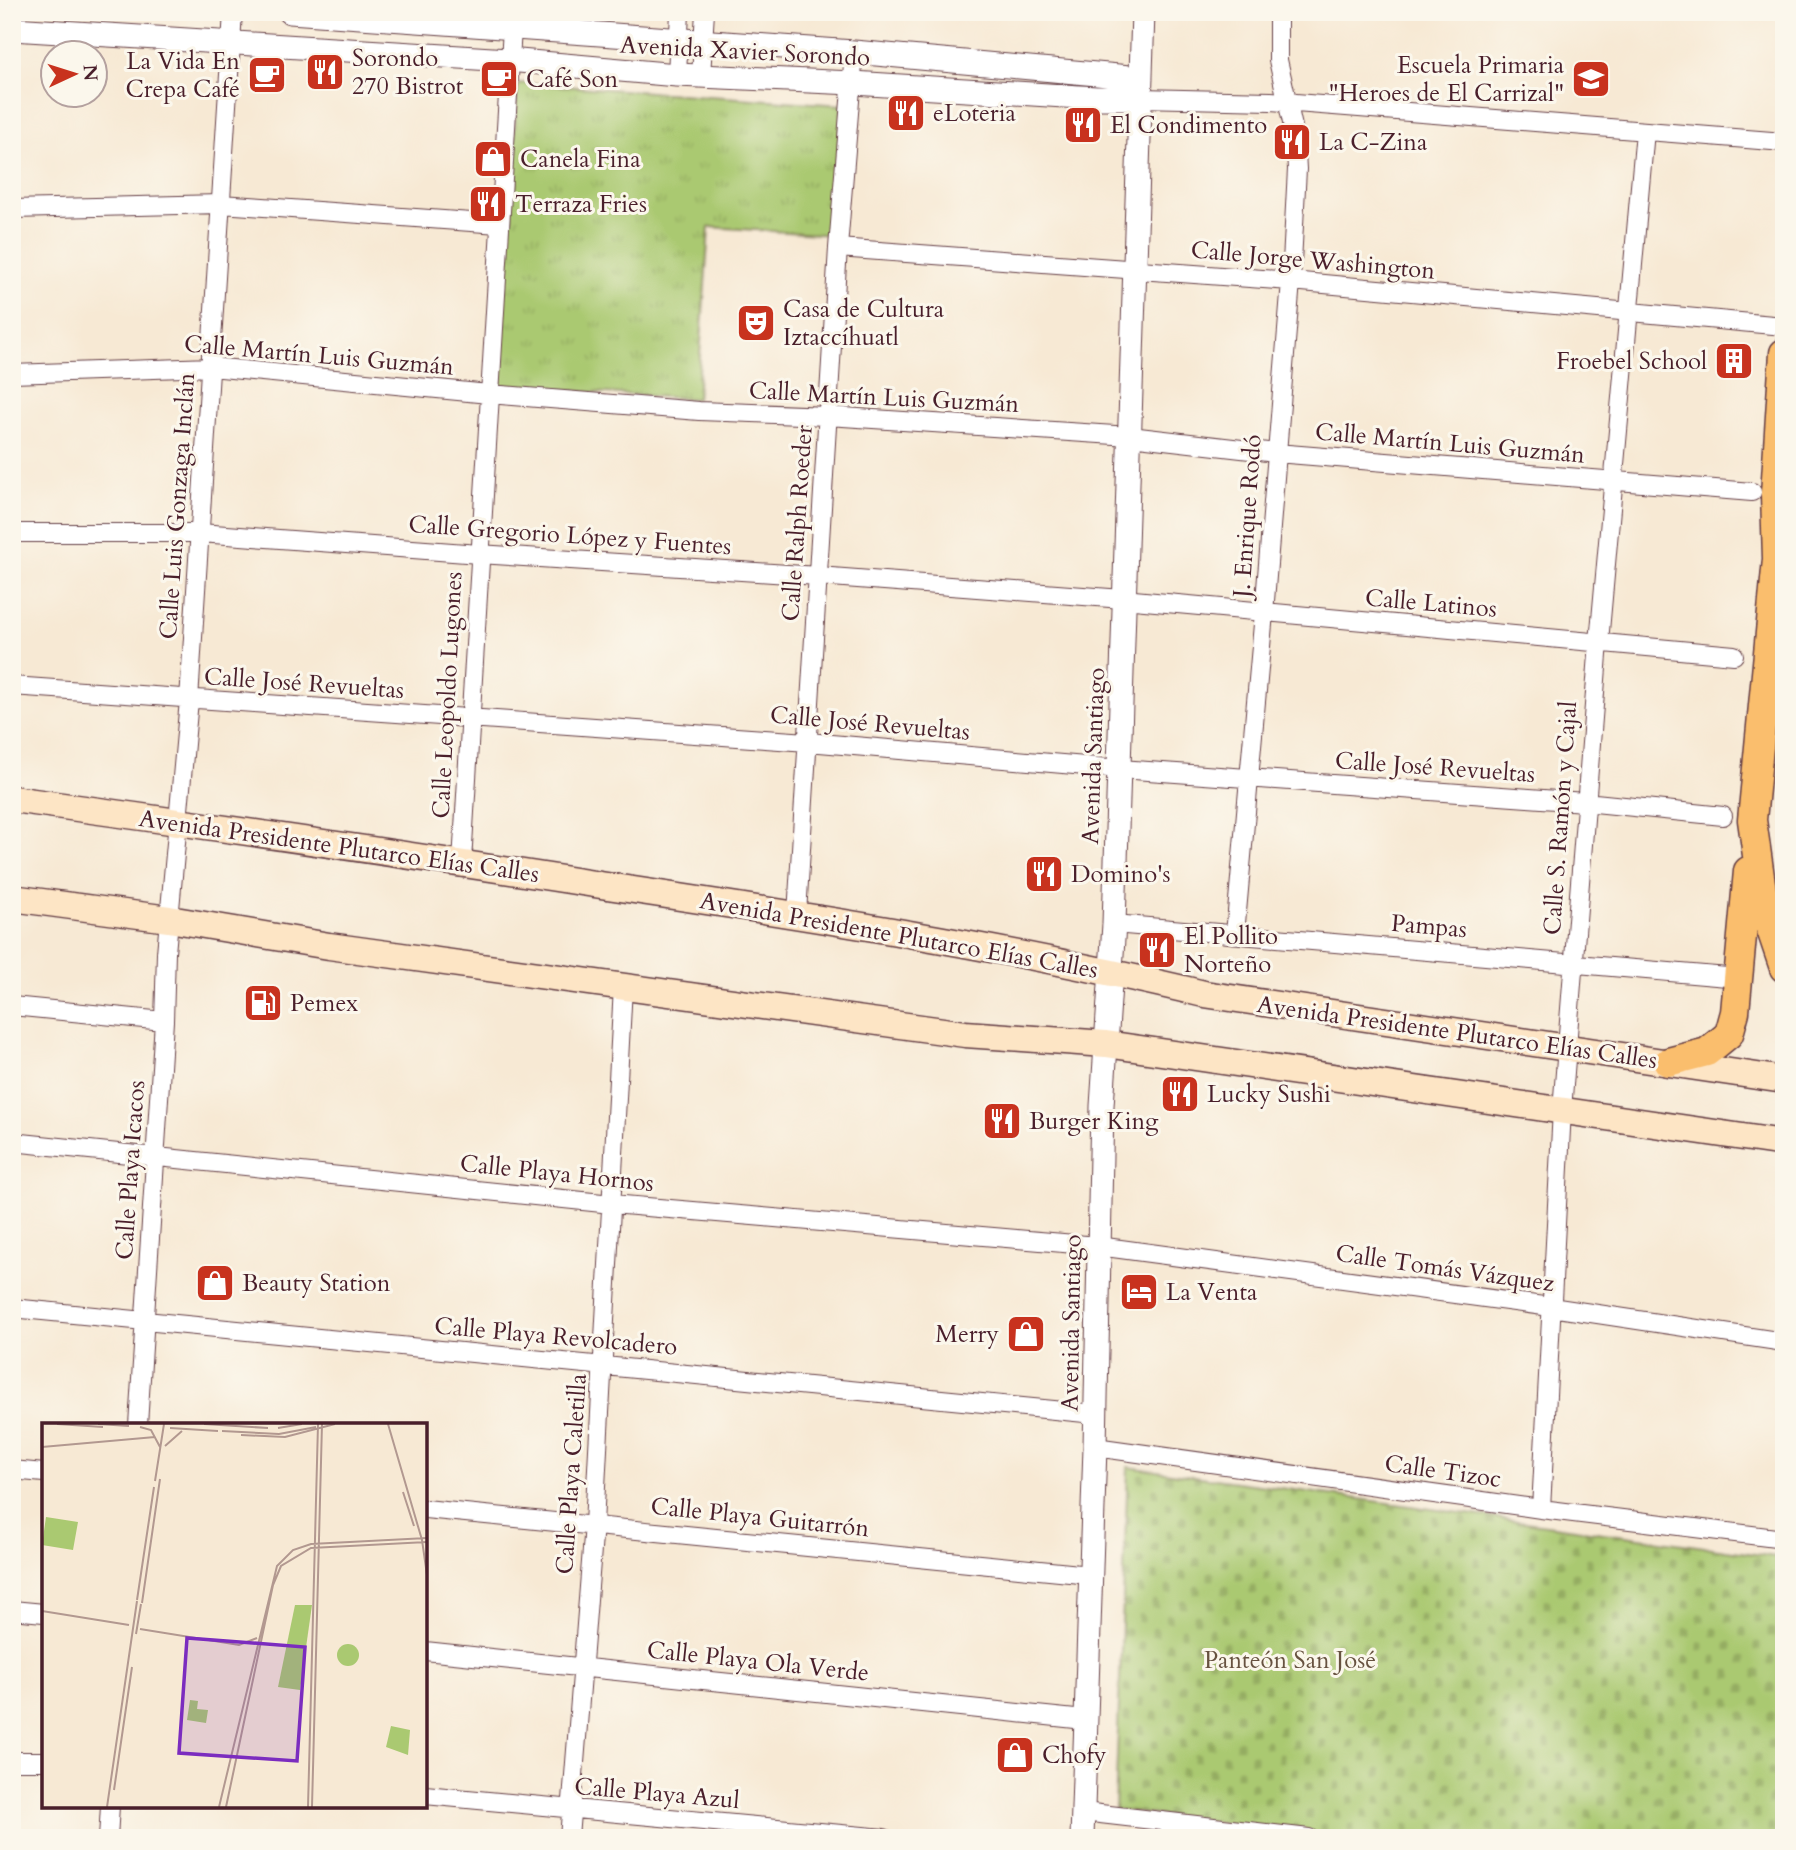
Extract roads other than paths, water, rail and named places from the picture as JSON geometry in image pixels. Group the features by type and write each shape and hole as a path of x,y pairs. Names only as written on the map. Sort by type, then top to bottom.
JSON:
{"main road":[{"path":"1668,1062 1706,1052 1729,1034 1735,1012 1777,559 1775,494 1784,353"},
{"name":"Avenida Presidente Plutarco Elías Calles","path":"12,799 461,862 797,914 1112,972 1204,994 1784,1080"},
{"path":"1752,820 1765,912 1784,968"},
{"path":"12,898 169,919 329,946 965,1034 1106,1044 1784,1143"}],"street":[{"name":"Calle Luis Gonzaga Inclán","path":"169,919 189,700 233,12"},
{"name":"Avenida Xavier Sorondo","path":"289,12 855,52 1140,88"},
{"path":"677,75 680,12"},
{"path":"701,76 705,12"},
{"name":"Avenida Santiago","path":"1082,1838 1096,1414 1098,1246 1114,924 1143,12"},
{"name":"J. Enrique Rodó","path":"1235,934 1291,281 1297,169 1294,136 1278,60 1279,12"},
{"name":"Calle Leopoldo Lugones","path":"461,862 512,28"},
{"name":"Avenida Xavier Sorondo","path":"12,29 508,60 677,75 1096,98 1140,88"},
{"name":"Calle Ralph Roeder","path":"797,914 838,248 855,52"},
{"path":"1140,88 1784,142"},
{"name":"Calle S. Ramón y Cajal","path":"1541,1509 1562,1110 1599,642 1645,131"},
{"path":"12,209 221,204 499,225"},
{"name":"Calle Jorge Washington","path":"838,248 1291,281 1784,326"},
{"name":"Calle Martín Luis Guzmán","path":"12,374 211,367 699,411 828,416 1130,436 1276,453 1752,492"},
{"name":"Calle Gregorio López y Fuentes","path":"12,533 200,533 1123,598"},
{"name":"Calle Latinos","path":"1123,598 1734,655"},
{"name":"Calle José Revueltas","path":"12,686 808,742 1119,769 1586,802 1723,816"},
{"name":"Calle Playa Icacos","path":"138,1423 169,919"},
{"name":"Pampas","path":"1114,924 1739,978"},
{"name":"Calle Playa Caletilla","path":"569,1838 594,1524 623,987"},
{"path":"12,1006 164,1021"},
{"name":"Calle Playa Hornos","path":"12,1142 612,1204 1098,1246"},
{"name":"Calle Tomás Vázquez","path":"1098,1246 1551,1307 1784,1342"},
{"name":"Calle Playa Revolcadero","path":"12,1308 1096,1414"},
{"name":"Calle Tizoc","path":"1095,1447 1541,1509 1784,1539"},
{"path":"12,1470 42,1473"},
{"name":"Calle Playa Guitarrón","path":"427,1509 1090,1575"},
{"path":"12,1610 42,1613"},
{"name":"Calle Playa Ola Verde","path":"427,1651 1085,1720"},
{"path":"12,1761 42,1762"},
{"name":"Calle Playa Azul","path":"427,1795 884,1838"},
{"path":"108,1838 110,1808"},
{"path":"1083,1812 1309,1838"}],"place":[{"name":"Sorondo 270 Bistrot","path":"325,72"},
{"name":"La Vida En Crepa Café","path":"267,75"},
{"name":"Café Son","path":"499,79"},
{"name":"Escuela Primaria \"Heroes de El Carrizal\"","path":"1591,79"},
{"name":"eLoteria","path":"906,113"},
{"name":"El Condimento","path":"1083,125"},
{"name":"La C-Zina","path":"1292,142"},
{"name":"Canela Fina","path":"493,159"},
{"name":"Terraza Fries","path":"488,204"},
{"name":"Casa de Cultura Iztaccíhuatl","path":"756,323"},
{"name":"Froebel School","path":"1734,361"},
{"name":"Domino's","path":"1044,874"},
{"name":"El Pollito Norteño","path":"1157,950"},
{"name":"Pemex","path":"263,1003"},
{"name":"Lucky Sushi","path":"1180,1094"},
{"name":"Burger King","path":"1002,1121"},
{"name":"Beauty Station","path":"215,1283"},
{"name":"La Venta","path":"1139,1292"},
{"name":"Merry","path":"1026,1334"},
{"name":"Chofy","path":"1015,1755"}],"park label":[{"name":"Panteón San José","path":"1290,1660"}]}
